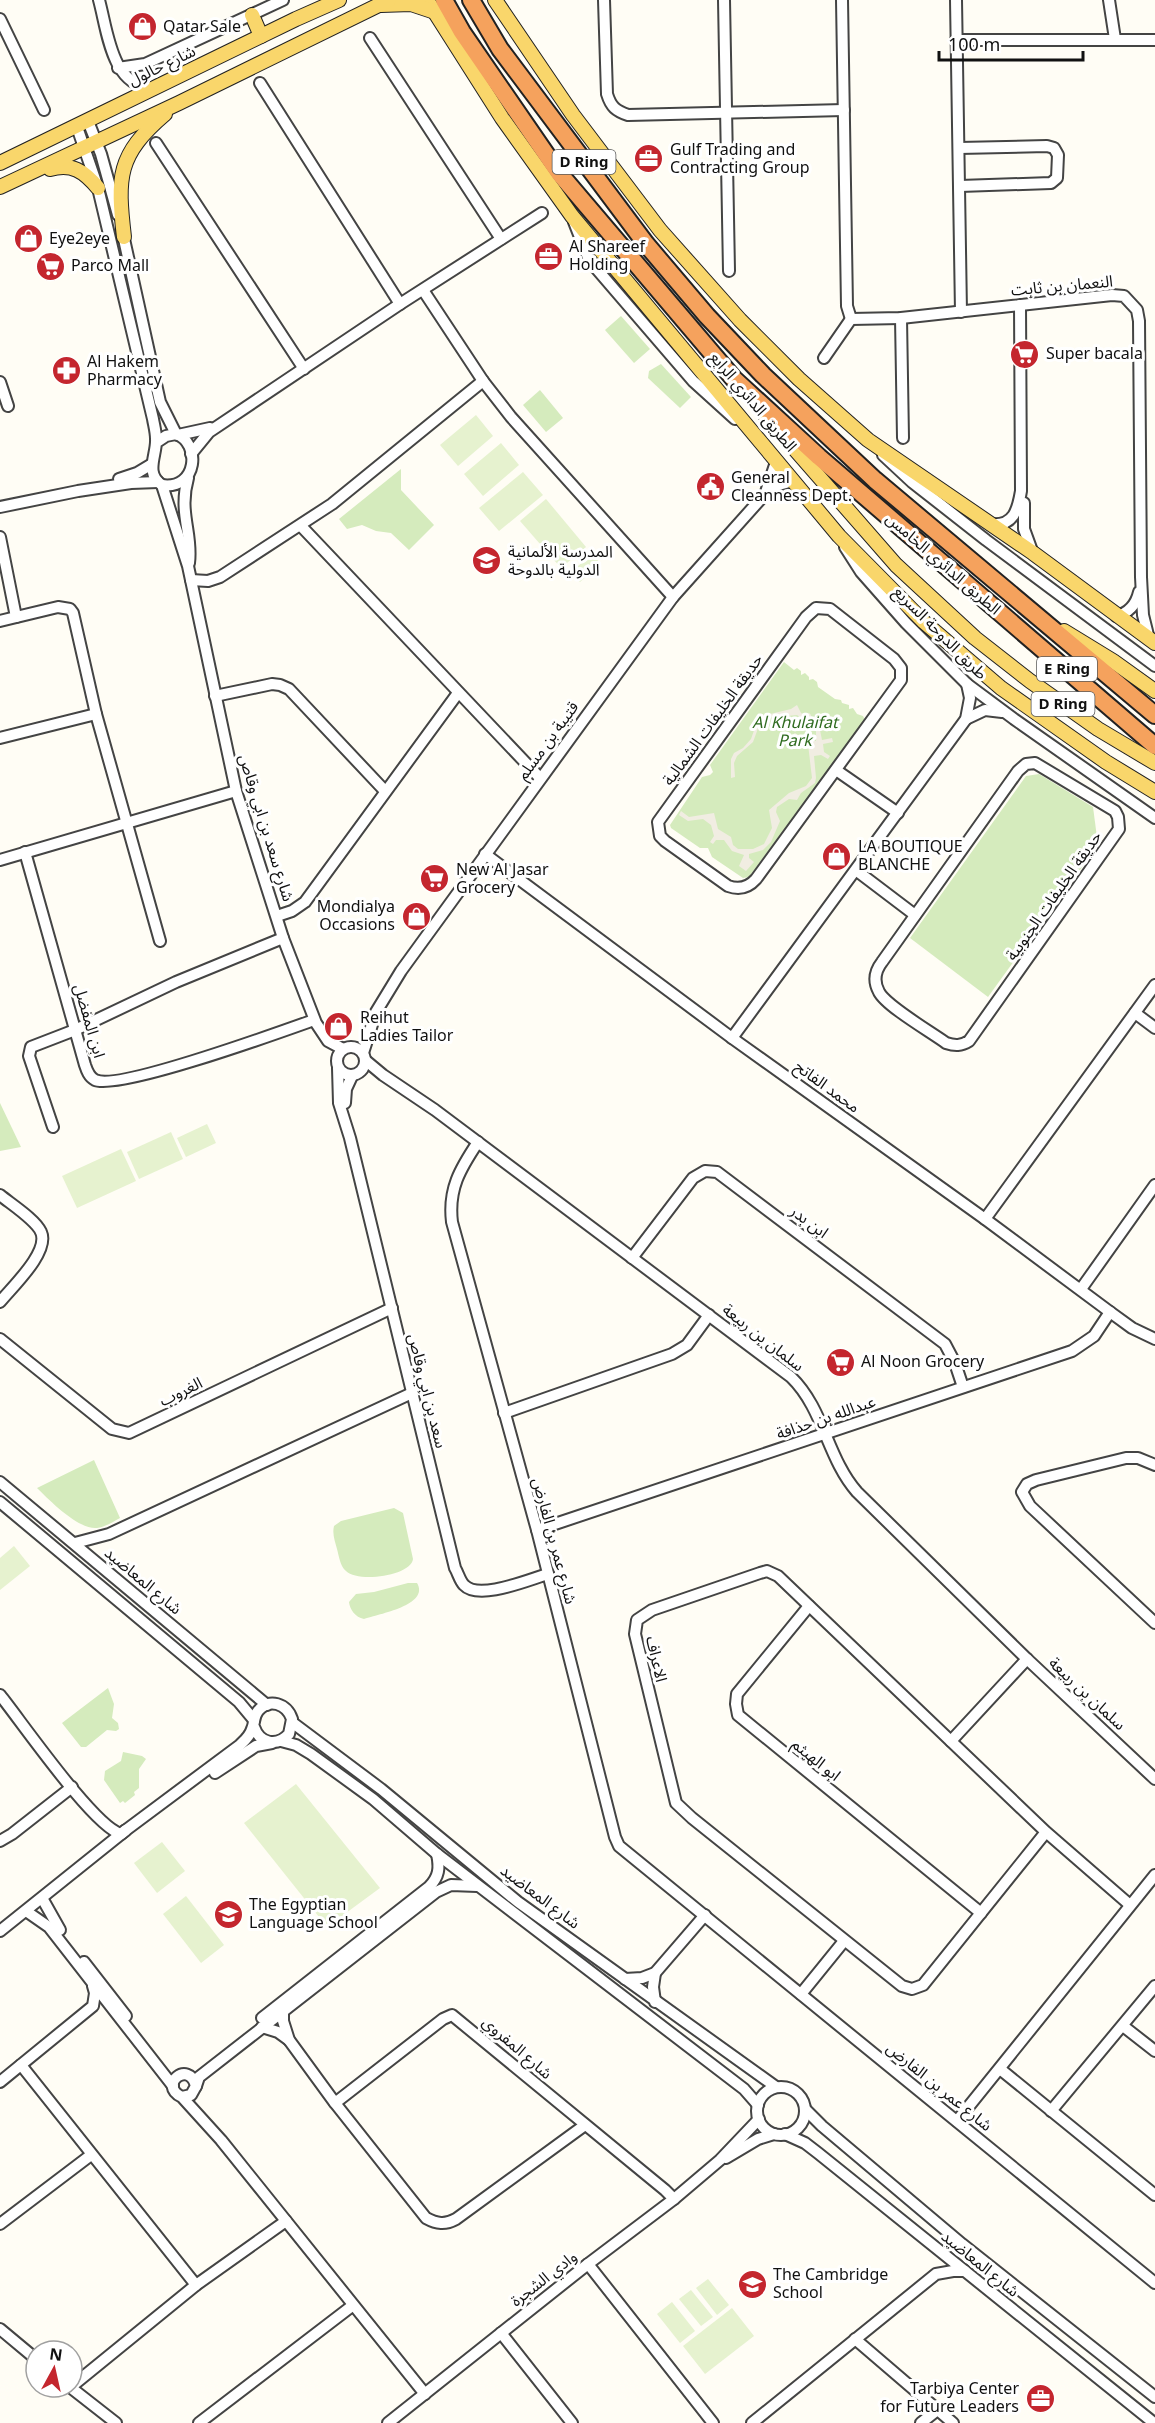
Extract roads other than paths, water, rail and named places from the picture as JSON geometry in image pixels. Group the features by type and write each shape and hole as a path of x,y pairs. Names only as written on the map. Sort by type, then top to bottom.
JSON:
{"highway":[{"name":"الطريق الدائري الرابع","path":"471,0 500,49 551,119 646,244 707,316 764,375 875,480 1036,614"},
{"name":"الطريق الدائري الرابع","path":"435,4 462,32 559,173 734,378"},
{"name":"الطريق الدائري الخامس","path":"734,378 819,457 1155,746"},
{"name":"E Ring","path":"1036,614 1155,715"}],"main road":[{"name":"شارع حالول","path":"0,163 7,157 82,124 339,0"},
{"name":"D Ring","path":"498,2 542,71 617,176 705,283 798,379 867,440 1033,553 1152,641"},
{"path":"1,187 382,3 435,4"},
{"name":"الطريق الدائري الرابع","path":"435,4 496,109 572,216 839,536 924,622 1001,688 1106,762 1155,792"},
{"path":"252,15 261,36"},
{"path":"124,237 119,194 122,170 127,157 139,139 178,103"},
{"path":"19,178 68,166 81,171 98,188"},
{"name":"الطريق الدائري الرابع","path":"734,378 811,470 896,565 975,638 1030,681 1098,729 1155,763"},
{"name":"الطريق الدائري الرابع","path":"1036,614 1113,661 1155,692"}],"street":[{"path":"99,0 118,68 135,85 153,88"},
{"path":"118,68 145,64 283,0"},
{"path":"604,0 607,94 610,105 617,111 628,115 844,110"},
{"path":"724,0 729,271"},
{"path":"824,358 851,319 847,306 842,0"},
{"path":"956,0 961,312"},
{"path":"1109,0 1116,39"},
{"path":"0,19 5,42 44,110"},
{"path":"370,38 501,239"},
{"path":"956,40 1155,40"},
{"path":"260,82 400,304"},
{"path":"0,507 131,483 179,484 188,476 191,454 188,443 177,435 160,402 124,237 82,124"},
{"path":"156,143 304,369"},
{"path":"91,145 98,188 153,419 157,442 152,464 153,475 160,484"},
{"path":"959,148 1047,146 1054,148 1058,155 1057,178 1051,183 960,186"},
{"path":"191,454 202,438 216,427 400,304 542,213"},
{"path":"423,290 483,381 511,417 673,597"},
{"name":"النعمان بن ثابت","path":"851,319 902,318 1112,295 1124,296 1137,310 1139,321 1141,577 1143,615 1152,641"},
{"path":"1020,305 1021,491 1024,529 1033,553"},
{"path":"902,318 903,438"},
{"path":"191,580 208,581 220,577 301,526 332,504 483,381"},
{"path":"1,385 8,406"},
{"path":"157,442 166,436 216,427"},
{"path":"867,440 912,482 1155,666"},
{"name":"قتيبة بن مسلم","path":"766,493 776,462"},
{"path":"78,491 129,476 152,464"},
{"name":"شارع سعد بن ابي وقاص","path":"188,476 183,501 189,550 188,566"},
{"name":"قتيبة بن مسلم","path":"346,1048 372,1020 401,971 673,597 766,493 781,483 793,481"},
{"name":"شارع سعد بن ابي وقاص","path":"160,484 168,500 183,556 188,566 236,791 283,938 319,1036 338,1067"},
{"path":"990,524 1006,523 1014,516 1021,491"},
{"path":"301,526 540,778"},
{"name":"طريق الدوحة السريع","path":"839,536 861,572 906,623 967,684 1155,818"},
{"path":"0,537 16,617"},
{"name":"النعمان بن ثابت","path":"1116,616 1128,612 1134,606 1141,577"},
{"path":"0,621 58,607 70,609 73,613 96,714 160,941"},
{"name":"حديقة الخليفات الشمالية","path":"824,608 836,613 894,659 902,669 898,685 836,770 756,879 746,887 728,886 660,836 658,829 662,816 806,617 816,609 824,608"},
{"path":"215,696 272,684 289,689 386,791"},
{"path":"732,1038 857,871 966,719 970,698 967,684"},
{"path":"277,916 292,911 305,902 458,693"},
{"path":"966,719 985,710 1006,714"},
{"path":"0,738 96,714"},
{"name":"حديقة الخليفات الجنوبية","path":"1026,764 1039,764 1110,807 1118,817 1119,829 1102,856 994,1008 969,1041 964,1044 946,1043 882,997 878,991 875,975 878,968 915,915 1018,771 1026,764"},
{"path":"836,770 898,813"},
{"path":"0,860 236,791"},
{"name":"ابن المفضل","path":"25,852 75,1030 89,1074 95,1080 104,1082 213,1055 315,1022"},
{"name":"محمد الفاتح","path":"485,854 732,1038 985,1219 1132,1328 1155,1339"},
{"path":"857,871 915,915"},
{"path":"53,1127 28,1050 33,1045 75,1030 176,982 283,938"},
{"path":"985,1219 1155,985"},
{"path":"1135,1013 1155,1028"},
{"name":"قتيبة بن مسلم","path":"364,1056 372,1020"},
{"name":"شارع سعد بن ابي وقاص","path":"315,1022 328,1041 346,1048"},
{"path":"346,1048 356,1048 364,1056 364,1067 356,1074 345,1094 345,1118 339,1103 338,1055 346,1048"},
{"name":"سلمان بن ربيعة","path":"364,1056 393,1082 709,1315 799,1385 807,1395 842,1474 856,1492 1027,1659 1153,1773"},
{"path":"338,1067 344,1074 356,1074"},
{"name":"سلمان بن ربيعة","path":"356,1074 393,1082"},
{"name":"سعد بن ابي وقاص","path":"345,1118 455,1568 464,1586 484,1591 548,1574"},
{"name":"شارع عمر بن الفارض","path":"478,1143 455,1180 450,1208 452,1222 537,1530 619,1846 1155,2283"},
{"name":"ابن بدر","path":"632,1258 693,1178 705,1171 717,1172 945,1344 952,1355 963,1387"},
{"path":"1081,1289 1155,1185"},
{"path":"0,1195 35,1224 43,1240 42,1249 37,1257 0,1302"},
{"name":"الغروب","path":"0,1339 112,1429 129,1433 392,1308"},
{"name":"عبدالله بن حذافة","path":"537,1530 1072,1351 1094,1336 1110,1312"},
{"path":"504,1413 672,1354 687,1346 709,1315"},
{"path":"75,1543 109,1534 412,1393"},
{"path":"1153,1615 1030,1506 1022,1492 1027,1484 1036,1480 1126,1458 1138,1458 1155,1466"},
{"name":"شارع المعاضيد","path":"0,1482 267,1705"},
{"name":"شارع المعاضيد","path":"0,1502 239,1702 254,1724"},
{"path":"100,1564 98,1549 103,1539 109,1534"},
{"name":"الاعراف","path":"1046,1832 923,1985 916,1989 902,1986 676,1803 635,1634 636,1623 645,1612 767,1571 778,1576 1046,1832 1130,1905"},
{"name":"ابو الهيثم","path":"809,1606 737,1694 738,1715 981,1913"},
{"path":"951,1741 1027,1659"},
{"path":"0,1695 95,1814 114,1832 121,1834 126,1830"},
{"path":"0,1938 44,1900 234,1759 256,1746 277,1742 290,1734 293,1723 286,1708 275,1703 259,1710 254,1724 240,1745 126,1830 44,1900"},
{"name":"شارع المعاضيد","path":"293,1723 381,1789 518,1902 776,2087"},
{"path":"254,1724 260,1738 277,1742"},
{"name":"شارع المعاضيد","path":"277,1742 296,1745 373,1799 437,1854 744,2089 758,2104"},
{"path":"0,1841 72,1787"},
{"path":"95,1814 109,1836 109,1842 102,1849"},
{"path":"172,2086 175,2079 204,2065 429,1887 436,1880 439,1872 437,1854"},
{"path":"957,2121 1155,1875"},
{"path":"182,2097 187,2097 195,2089 199,2077 436,1892 451,1885 479,1886"},
{"path":"44,1900 53,1921 164,2065 194,2078 197,2104 221,2140"},
{"path":"0,1931 28,1913"},
{"path":"28,1913 49,1927 172,2086 175,2093 182,2097 221,2140 352,2306 425,2394"},
{"path":"625,1979 642,1978 655,1973 705,1915"},
{"path":"801,1994 844,1941"},
{"path":"655,1973 653,1987 655,2002"},
{"path":"0,2082 93,2006 95,1999 92,1984"},
{"path":"1051,2111 1155,1986"},
{"path":"88,2010 109,2011 116,2014"},
{"path":"283,2012 283,2021 289,2040"},
{"name":"شارع المفروي","path":"335,2103 443,2019 452,2015 461,2020 674,2199"},
{"path":"1123,2026 1155,2051"},
{"path":"262,2027 278,2032 289,2040 335,2103 426,2218 439,2223 447,2223 456,2219 585,2125"},
{"path":"21,2065 196,2285"},
{"path":"1000,2070 1155,2195"},
{"path":"776,2087 786,2087 796,2091 803,2100 806,2110 800,2126 779,2134 765,2128 759,2119 758,2104 764,2094 776,2087"},
{"name":"شارع المعاضيد","path":"806,2110 953,2236 1155,2397"},
{"name":"وادي الشجرة","path":"388,2423 588,2264 674,2199 720,2160 759,2119"},
{"name":"شارع المعاضيد","path":"779,2134 805,2143 818,2153 1154,2423"},
{"name":"وادي الشجرة","path":"720,2160 731,2156 758,2139 779,2134"},
{"path":"0,2224 91,2155"},
{"path":"84,2376 196,2285 286,2221"},
{"path":"936,2274 937,2249"},
{"path":"588,2264 713,2423"},
{"path":"752,2423 936,2274 965,2271"},
{"path":"205,2421 352,2306"},
{"path":"0,2329 24,2349"},
{"path":"501,2333 572,2423"},
{"path":"855,2339 936,2411 953,2423"},
{"path":"84,2397 116,2423"},
{"path":"921,2423 936,2411"}],"place":[{"name":"Qatar Sale","path":"142,27"},
{"name":"Gulf Trading and Contracting Group","path":"649,159"},
{"name":"Eye2eye","path":"28,239"},
{"name":"Al Shareef Holding","path":"548,256"},
{"name":"Parco Mall","path":"50,266"},
{"name":"Super bacala","path":"1025,354"},
{"name":"Al Hakem Pharmacy","path":"66,371"},
{"name":"General Cleanness Dept.","path":"710,487"},
{"name":"المدرسة الألمانية الدولية بالدوحة","path":"487,561"},
{"name":"LA BOUTIQUE BLANCHE","path":"837,856"},
{"name":"New Al Jasar Grocery","path":"435,879"},
{"name":"Mondialya Occasions","path":"416,916"},
{"name":"Reihut Ladies Tailor","path":"339,1027"},
{"name":"Al Noon Grocery","path":"840,1362"},
{"name":"The Egyptian Language School","path":"228,1914"},
{"name":"The Cambridge School","path":"752,2284"},
{"name":"Tarbiya Center for Future Leaders","path":"1040,2398"}],"park label":[{"name":"Al Khulaifat Park","path":"795,732"}]}
